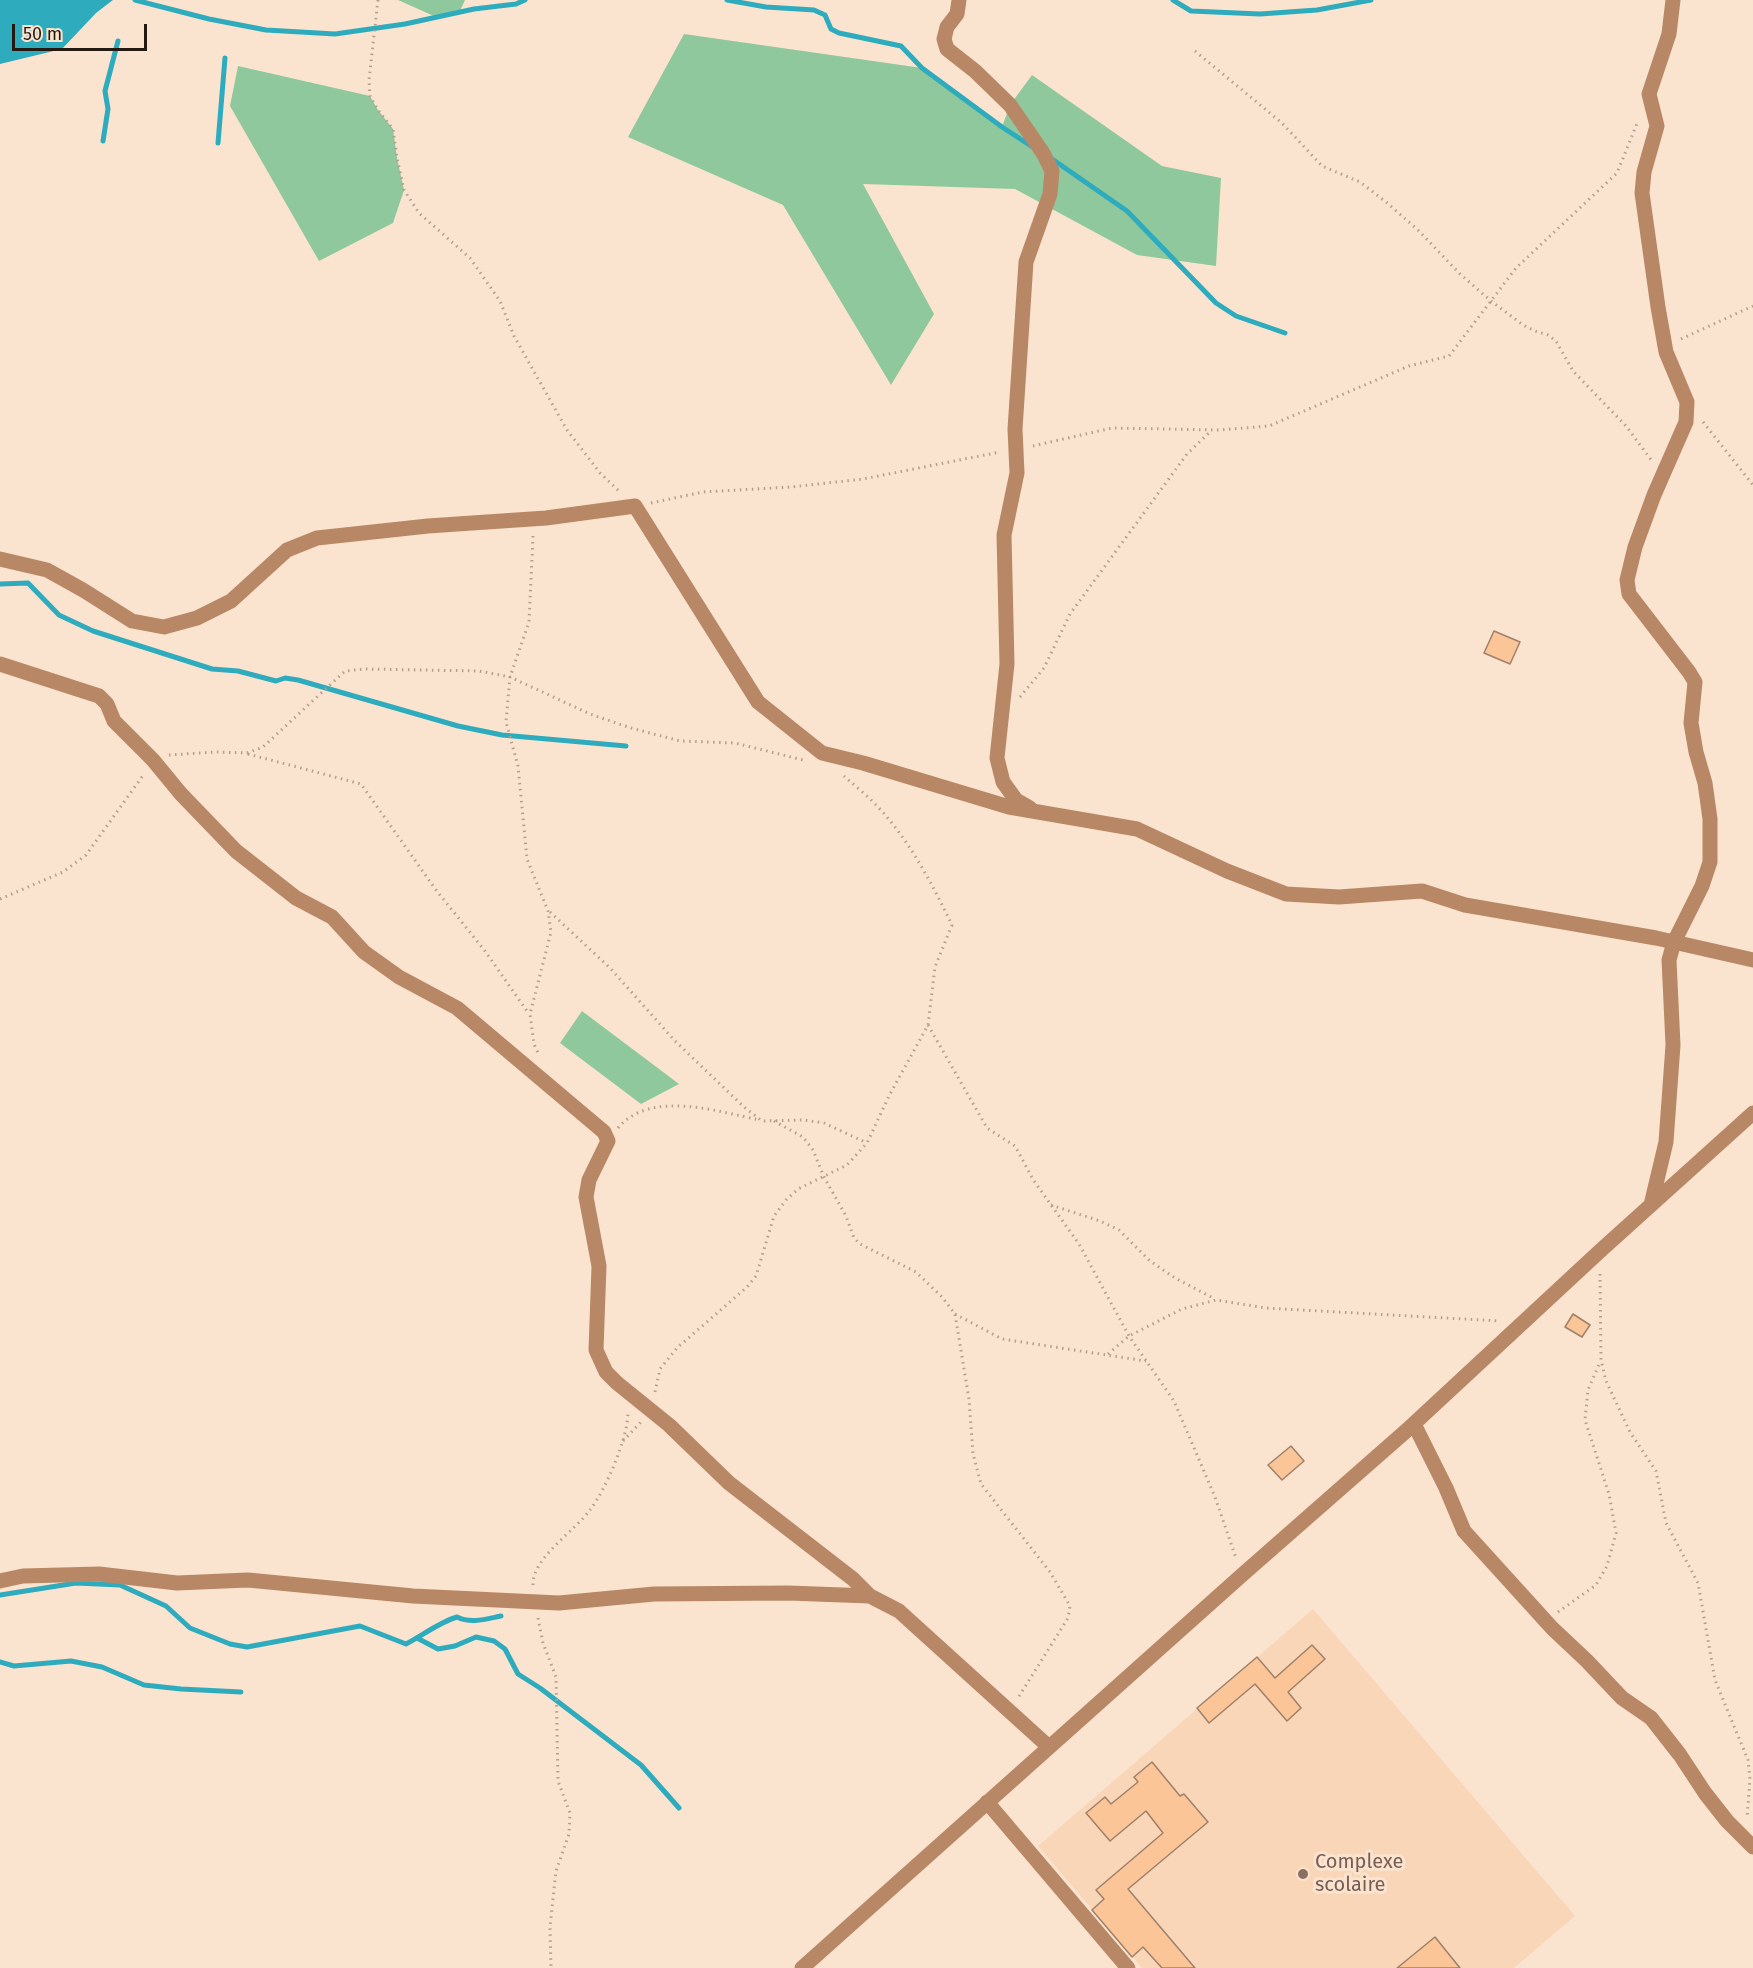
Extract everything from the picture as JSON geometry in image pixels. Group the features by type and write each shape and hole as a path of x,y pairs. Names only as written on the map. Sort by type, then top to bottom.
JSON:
{"street":[{"path":"958,0 957,14 947,27 944,39 947,49 975,71 1010,105 1043,153 1052,171 1050,194 1026,262 1017,390 1017,473 1004,535 1007,664 997,758 1003,782 1016,800 1038,812"},
{"path":"1651,1205 1666,1142 1674,1045 1669,960 1674,942 1702,886 1710,862 1710,819 1691,723 1695,682 1629,594 1628,580 1635,547 1686,422 1687,402 1665,347 1642,193 1644,172 1657,126 1649,94 1669,34 1673,0"},
{"path":"0,559 47,570 132,621 164,627 196,618 231,601 287,550 317,538 428,526 534,519 635,506 758,702 817,758 863,763 1009,807 1137,829 1227,871 1286,894 1339,897 1422,891 1465,905 1674,942 1753,960"},
{"path":"0,664 99,696 107,704 114,721 236,850 296,898 332,917 364,952 399,977 457,1008 604,1132 608,1141 589,1180 586,1197 599,1266 597,1350 606,1372 669,1425 729,1483 854,1579 870,1596 899,1611 1049,1747"},
{"path":"802,1968 1414,1424 1753,1113"},
{"path":"1414,1424 1446,1488 1464,1531 1545,1622 1622,1698 1651,1718 1680,1755 1705,1793 1750,1845"},
{"path":"0,1581 23,1576 99,1574 177,1582 248,1580 413,1596 559,1603 654,1594 788,1593 870,1596"},
{"path":"987,1802 1128,1968"}],"path":[{"path":"378,0 369,80 370,96 393,129 404,190 419,213 470,258 500,301 514,336 567,430 600,473 635,506 703,492 791,487 863,479 1112,428 1213,430 1269,426 1409,366 1449,356 1516,268 1617,173 1649,94"},
{"path":"1195,51 1282,123 1322,166 1360,182 1418,230 1460,274 1491,301 1523,325 1556,340 1573,371 1626,426 1662,477"},
{"path":"1665,347 1703,327 1753,306"},
{"path":"1687,402 1753,485"},
{"path":"1002,720 1044,668 1070,614 1127,534 1187,454 1213,430"},
{"path":"534,519 529,622 510,677 506,722 518,766 527,859 548,911 551,932 530,1014 534,1044 542,1061"},
{"path":"247,753 263,747 345,671 364,669 479,671 510,677 590,714 680,741 735,743 817,758 832,765 878,807 899,833 930,879 952,925 935,967 928,1025 889,1096 867,1143 847,1165 798,1189 786,1200 774,1216 756,1276 747,1287 676,1348 660,1369 651,1410 623,1441"},
{"path":"0,899 63,872 86,855 153,760 173,753 247,753 360,784 436,890 485,951 530,1014"},
{"path":"548,911 610,968 675,1041 744,1107 762,1121"},
{"path":"928,1025 987,1128 1015,1146 1034,1181 1079,1244 1129,1336 1174,1401 1215,1497 1242,1575"},
{"path":"608,1141 624,1121 637,1113 656,1107 692,1107 762,1121 804,1120 824,1123 867,1143"},
{"path":"774,1121 803,1137 813,1150 854,1238 860,1244 916,1272 942,1297 955,1314 1002,1339 1146,1361"},
{"path":"1051,1204 1119,1230 1150,1261 1175,1278 1216,1300 1266,1308 1523,1322"},
{"path":"1600,1251 1601,1360 1606,1381 1630,1432 1656,1471 1666,1523 1698,1583 1715,1680 1748,1760 1750,1779 1747,1817 1750,1845"},
{"path":"1108,1354 1129,1336 1182,1309 1216,1300"},
{"path":"955,1314 969,1399 973,1454 981,1484 1050,1572 1070,1606 1068,1618 1009,1711"},
{"path":"1545,1622 1596,1585 1607,1566 1616,1533 1609,1494 1585,1420 1588,1390 1601,1360"},
{"path":"551,1968 550,1927 556,1871 569,1834 570,1813 558,1781 556,1677 543,1643 534,1601 533,1581 536,1570 598,1499 623,1441 628,1419 628,1392"}],"shaded area":[{"path":"1313,1609 1575,1916 1514,1968 1142,1968 1038,1846"}],"green space":[{"path":"398,0 465,0 460,11 436,17"},
{"path":"684,34 922,68 1002,127 1010,105 1032,75 1162,166 1221,178 1216,266 1137,255 1015,189 863,184 934,314 891,385 783,205 628,137"},
{"path":"238,66 370,96 393,129 404,190 393,223 319,261 230,106"},
{"path":"582,1011 679,1084 641,1104 560,1043"}],"water":[{"path":"0,0 113,0 96,13 62,49 0,64"}],"building":[{"path":"1494,631 1520,642 1510,664 1484,653"},
{"path":"1573,1314 1590,1325 1582,1337 1565,1327"},
{"path":"1291,1446 1304,1461 1282,1480 1268,1465"},
{"path":"1312,1645 1325,1659 1288,1692 1301,1708 1287,1721 1255,1684 1209,1723 1197,1708 1257,1657 1275,1678"},
{"path":"1152,1762 1180,1796 1184,1794 1208,1822 1128,1889 1195,1968 1162,1968 1143,1947 1132,1957 1092,1910 1104,1899 1096,1890 1163,1833 1146,1811 1110,1841 1086,1813 1105,1797 1111,1804 1138,1782 1134,1777"},
{"path":"1435,1937 1460,1968 1397,1968 1413,1955"}],"waterway":[{"path":"135,0 209,19 266,30 335,34 405,24 474,9 516,4 525,0"},
{"path":"727,0 766,7 814,10 825,15 831,29 839,33 901,46 922,68 1031,146"},
{"path":"1173,0 1191,11 1260,14 1317,10 1371,0"},
{"path":"103,141 108,109 105,91 118,41"},
{"path":"218,143 225,58"},
{"path":"1052,159 1127,211 1216,303 1236,316 1285,333"},
{"path":"0,584 28,583 59,615 93,631 212,669 238,671 276,681 285,678 298,680 458,726 502,735 626,746"},
{"path":"0,1595 76,1583 120,1585 166,1606 190,1628 230,1644 247,1647 360,1626 406,1644 438,1625 457,1617 473,1621 501,1616"},
{"path":"417,1638 438,1649 455,1646 476,1637 494,1641 505,1649 518,1674 540,1688 641,1765 679,1808"},
{"path":"0,1662 14,1666 71,1661 102,1667 144,1685 241,1692"}],"place":[{"name":"Complexe scolaire","path":"1303,1874"}]}
